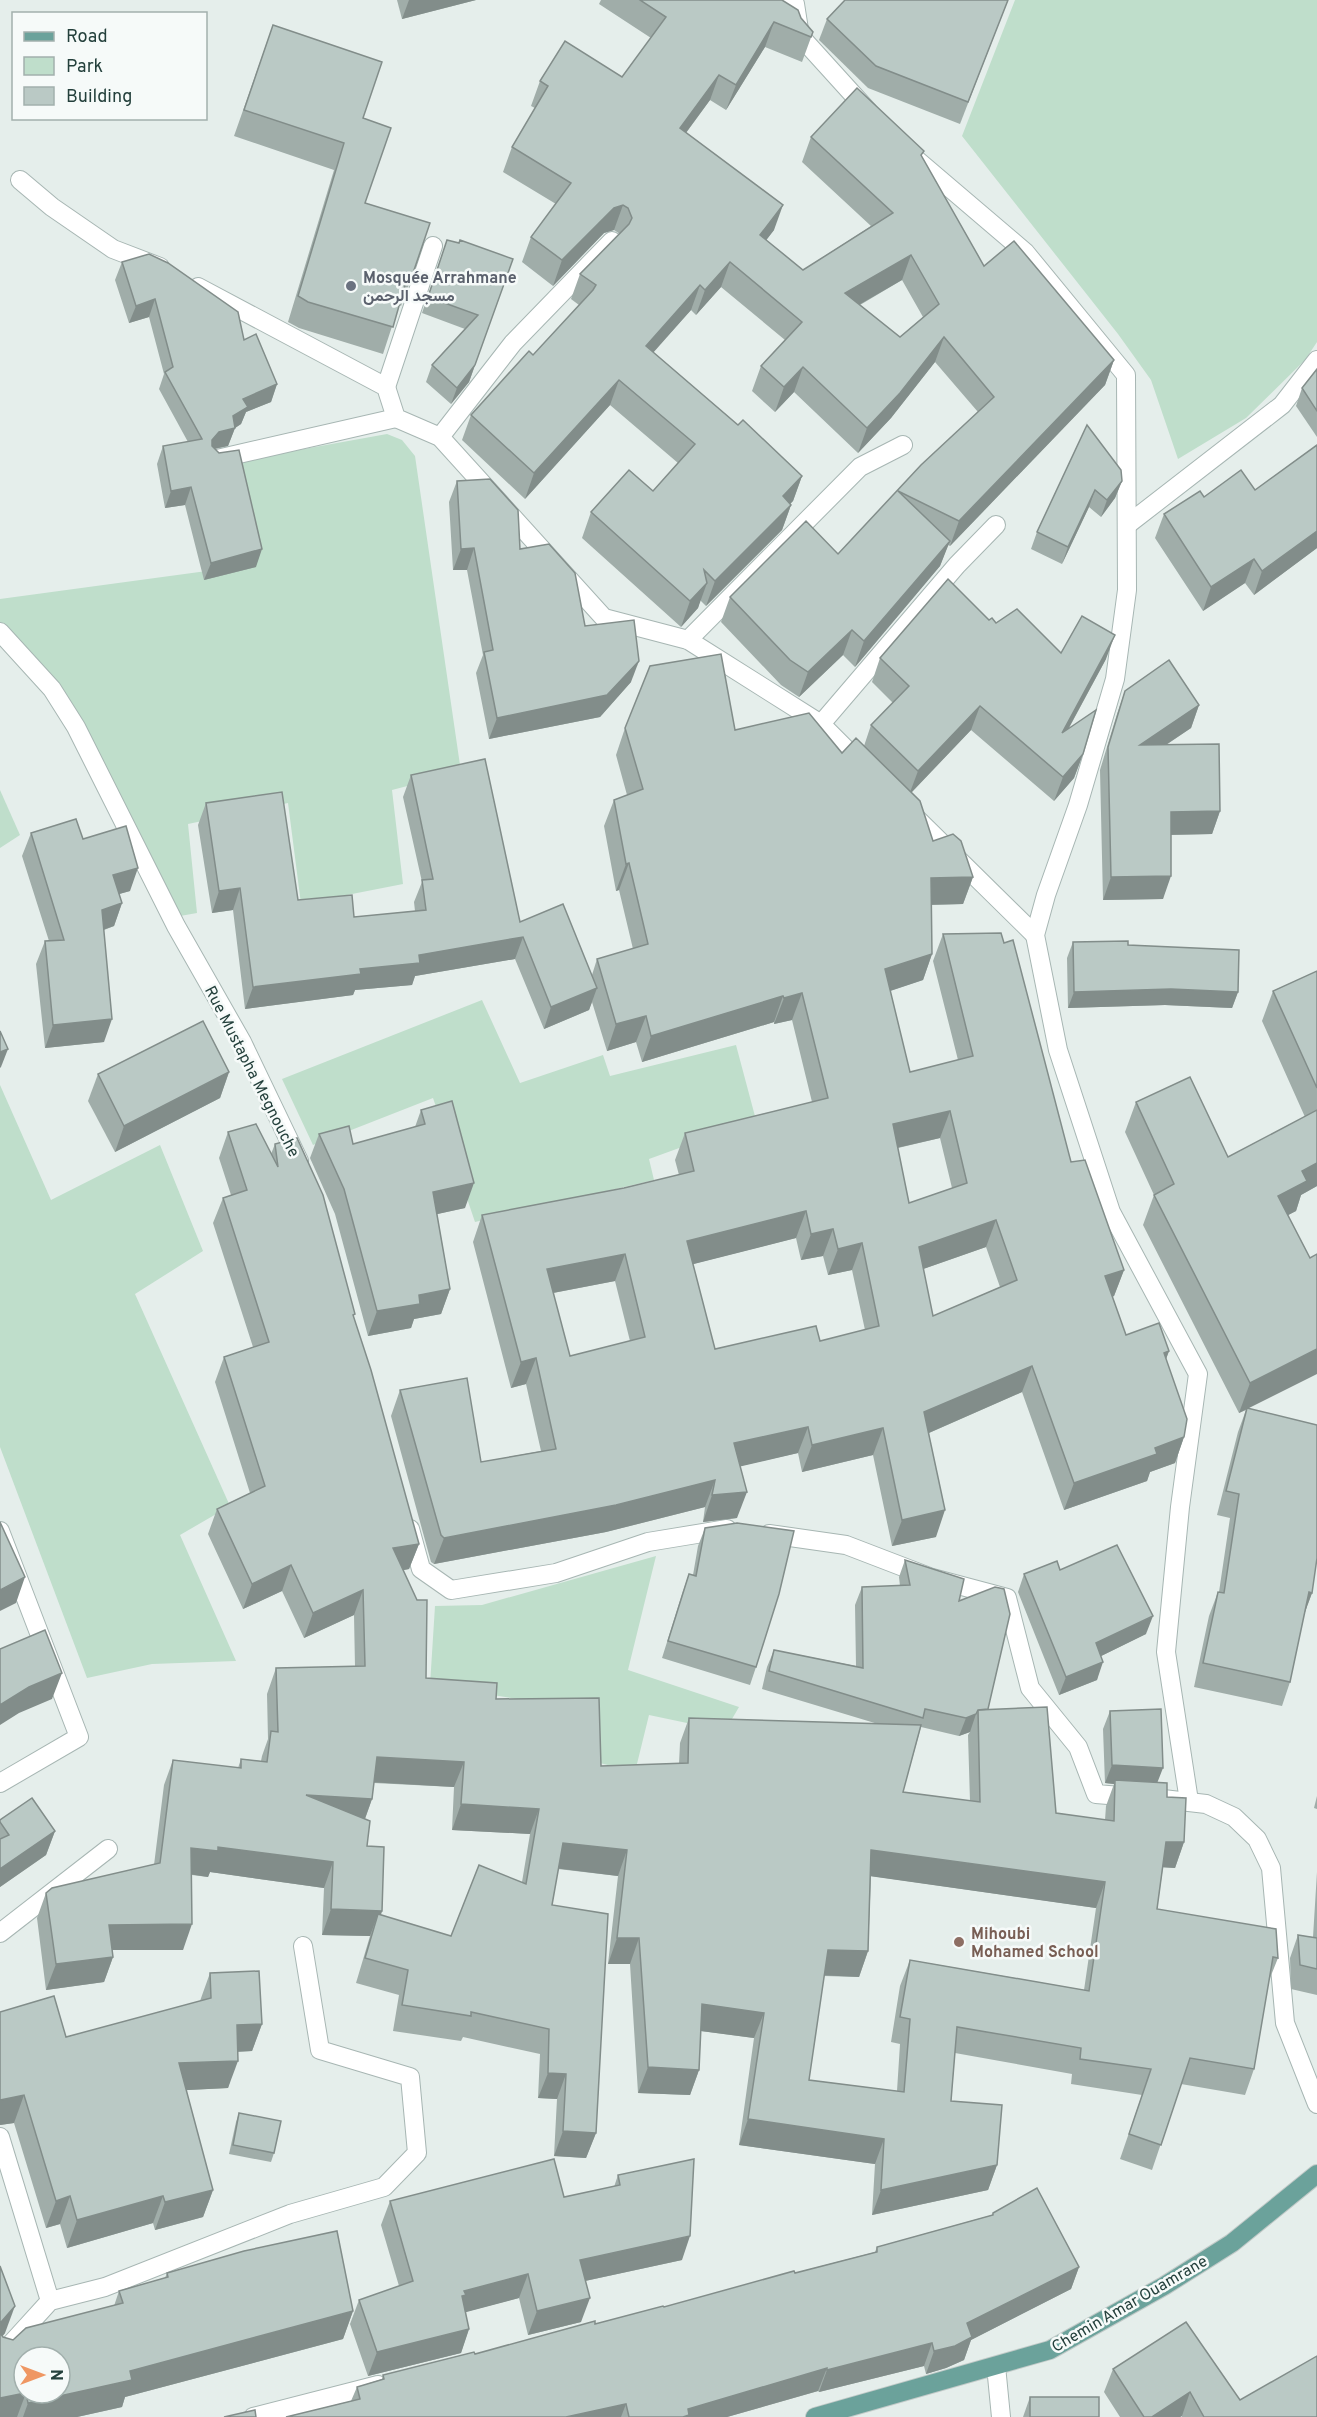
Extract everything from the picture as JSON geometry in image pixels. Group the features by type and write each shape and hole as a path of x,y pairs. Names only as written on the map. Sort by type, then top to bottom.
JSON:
{"main road":[{"name":"Chemin Amar Ouamrane","path":"815,2417 1050,2350 1164,2286 1232,2243 1317,2174"}],"street":[{"path":"792,1 800,36 880,124"},
{"path":"895,141 1025,252 1126,375 1127,590 1115,679 1078,805 1046,895 1035,935 1058,1050 1111,1212 1197,1374 1180,1507 1166,1652 1189,1801"},
{"path":"20,180 52,207 113,249 148,261 386,387"},
{"path":"440,437 513,343 612,241"},
{"path":"396,418 386,387 433,246"},
{"path":"1127,525 1282,405 1317,360"},
{"path":"216,460 396,418 440,437 604,618 688,640 821,724 879,781"},
{"path":"688,640 860,467 903,445"},
{"path":"821,724 957,565 996,525"},
{"name":"Rue Mustapha Megnouche","path":"0,632 52,689 76,727 176,926 242,1042 306,1178"},
{"path":"903,805 1035,935"},
{"path":"405,1512 421,1569 450,1590 556,1573 648,1542 731,1529 846,1545 932,1578 1007,1598 1030,1688 1078,1747 1096,1794 1206,1804 1234,1817 1257,1839 1271,1868 1285,2023 1317,2104"},
{"path":"0,1531 79,1737 0,1783"},
{"path":"0,1933 108,1849"},
{"path":"0,2356 50,2301 105,2287 290,2214 384,2187 417,2153 410,2077 321,2050 303,1946"},
{"path":"0,2137 50,2301"},
{"path":"996,2366 1001,2417"},
{"path":"253,2417 391,2382"}],"green space":[{"path":"1015,0 1317,0 1317,342 1305,360 1246,418 1178,459 1151,380 1118,334 962,136"},
{"path":"387,434 402,440 415,456 461,772 392,790 403,884 301,904 288,803 188,824 197,913 180,916 74,718 0,625 0,599 251,565 220,464"},
{"path":"0,790 20,835 0,848"},
{"path":"482,1000 520,1083 603,1055 610,1076 736,1045 756,1120 649,1159 654,1180 475,1222 433,1098 313,1145 282,1079"},
{"path":"0,1085 51,1200 160,1145 203,1251 135,1294 230,1506 180,1535 236,1661 152,1664 87,1678 0,1447"},
{"path":"656,1556 628,1670 739,1707 725,1731 649,1715 635,1772 596,1762 593,1711 430,1685 435,1606 482,1605"}],"building":[{"path":"640,0 782,0 798,10 801,18 813,32 811,37 774,22 736,85 719,75 680,128 783,205 760,235 803,270 893,213 811,137 857,88 924,151 921,155 984,266 1014,241 1114,360 959,521 898,491 950,541 864,641 852,630 808,672 790,660 730,597 806,521 838,554 921,465 994,397 944,337 900,393 867,428 803,367 784,387 761,366 802,322 730,262 705,290 700,285 646,346 738,425 743,420 802,476 783,496 791,505 715,581 704,570 707,583 690,601 591,512 629,470 653,491 695,444 619,380 534,473 471,415 529,351 533,355 593,290 596,285 580,274 629,224 632,218 628,208 623,205 614,208 562,260 531,237 571,183 512,147 548,86 540,81 565,41 622,77 666,17","holes":["911,255 939,304 900,337 845,293"]},
{"path":"845,0 1008,0 968,102 876,66 827,19"},
{"path":"273,25 382,62 363,118 391,128 365,203 430,223 411,279 407,278 393,327 308,302 298,296 344,143 244,110"},
{"path":"447,240 459,243 460,240 513,259 475,365 457,388 432,365 478,315 428,297"},
{"path":"149,254 168,263 238,312 244,340 256,334 277,384 243,399 248,407 233,416 235,428 219,432 212,440 212,446 219,453 239,450 262,549 211,563 191,487 171,491 163,446 202,439 165,372 173,367 155,299 136,306 122,262"},
{"path":"1317,369 1317,411 1302,388"},
{"path":"1087,425 1121,470 1122,481 1107,500 1095,490 1068,547 1037,532"},
{"path":"1317,445 1317,531 1262,571 1254,559 1211,587 1164,514 1200,491 1204,497 1241,470 1255,490"},
{"path":"490,479 518,510 520,549 549,544 575,573 585,626 634,620 639,661 607,695 497,718 484,652 493,650 474,548 461,549 457,481"},
{"path":"948,579 989,620 992,618 996,623 1017,609 1061,653 1082,616 1115,635 1062,733 1096,710 1083,754 1063,777 980,706 918,771 871,725 909,686 880,658"},
{"path":"721,654 735,730 809,713 842,753 856,738 920,801 933,841 953,834 961,841 973,877 931,878 932,954 885,969 910,1072 973,1056 943,934 1001,933 1004,943 1013,940 1071,1162 1085,1160 1124,1270 1105,1276 1126,1335 1159,1323 1169,1351 1164,1353 1187,1419 1184,1437 1155,1448 1157,1454 1074,1483 1032,1366 924,1412 945,1510 902,1520 883,1428 812,1445 808,1427 734,1443 747,1492 712,1495 715,1480 616,1505 444,1538 441,1535 400,1390 467,1378 481,1462 556,1449 536,1358 521,1362 482,1215 624,1188 694,1171 685,1133 828,1098 802,993 784,998 783,996 651,1036 646,1016 616,1024 597,959 648,944 629,863 626,864 614,800 643,789 625,728 650,666","holes":["950,1111 967,1183 909,1203 893,1124","806,1211 811,1234 833,1229 838,1249 862,1243 879,1326 820,1341 816,1326 715,1349 687,1241","996,1220 1017,1280 933,1316 919,1247","625,1254 645,1337 570,1356 547,1269"]},
{"path":"1169,660 1199,705 1140,745 1219,744 1220,811 1171,812 1171,876 1111,877 1108,747 1125,691"},
{"path":"485,759 520,922 563,904 597,988 551,1007 523,937 419,955 420,963 360,969 361,974 253,987 240,888 219,891 206,803 282,792 298,900 352,895 354,917 426,910 422,880 433,879 411,775"},
{"path":"76,819 83,839 126,826 138,868 113,875 122,903 102,910 112,1019 53,1025 45,941 64,940 31,833"},
{"path":"1128,941 1128,945 1239,950 1238,992 1171,989 1074,992 1073,942"},
{"path":"1317,971 1317,1088 1273,991"},
{"path":"203,1021 229,1072 124,1126 98,1074"},
{"path":"0,1031 8,1049 0,1052"},
{"path":"1190,1077 1228,1157 1317,1110 1317,1163 1302,1171 1307,1181 1278,1196 1310,1258 1317,1254 1317,1349 1250,1383 1154,1195 1174,1184 1136,1102"},
{"path":"452,1101 474,1183 433,1192 450,1289 419,1295 420,1304 377,1311 344,1189 319,1134 349,1126 353,1144 425,1124 421,1110"},
{"path":"256,1124 278,1167 275,1144 297,1138 323,1195 355,1314 353,1315 371,1370 419,1544 393,1548 417,1600 427,1600 426,1678 497,1683 496,1699 599,1698 601,1766 688,1763 689,1718 921,1725 903,1792 980,1802 978,1710 1047,1707 1056,1813 1114,1821 1115,1780 1167,1783 1167,1797 1186,1798 1184,1842 1166,1842 1157,1909 1276,1929 1278,1958 1273,1957 1254,2069 1190,2058 1161,2145 1129,2134 1151,2069 1080,2059 1081,2048 957,2027 951,2101 1002,2105 997,2165 881,2190 884,2139 748,2119 764,2013 702,2004 699,2070 648,2067 639,1938 617,1938 627,1850 563,1843 552,1905 608,1914 596,2133 563,2131 566,2074 548,2073 549,2029 471,2012 471,2016 402,2005 408,1970 365,1958 378,1914 451,1936 479,1865 526,1884 539,1809 461,1804 464,1762 377,1757 372,1799 306,1795 370,1821 367,1846 384,1847 382,1911 331,1909 333,1862 218,1847 218,1851 191,1848 192,1924 109,1925 113,1957 56,1964 46,1893 52,1888 160,1863 173,1760 241,1768 241,1759 267,1762 271,1731 278,1732 276,1668 365,1666 363,1590 313,1613 291,1565 252,1584 217,1509 265,1486 224,1357 269,1342 223,1198 247,1190 228,1132","holes":["871,1850 1105,1882 1089,1991 910,1960 900,2017 910,2019 904,2092 809,2080 828,1950 868,1951"]},
{"path":"1247,1408 1317,1425 1317,1558 1312,1593 1309,1592 1290,1682 1203,1663 1218,1592 1224,1593 1239,1494 1226,1491"},
{"path":"0,1522 25,1577 0,1590"},
{"path":"737,1523 794,1531 779,1594 756,1667 668,1641 689,1574 696,1576 705,1528"},
{"path":"1117,1545 1153,1616 1096,1643 1103,1662 1066,1677 1024,1574 1057,1561 1060,1570"},
{"path":"905,1560 964,1579 959,1601 995,1587 1004,1589 1010,1614 988,1709 978,1710 976,1714 966,1718 925,1709 923,1718 769,1671 774,1650 863,1668 862,1587 910,1585"},
{"path":"45,1630 62,1673 29,1687 0,1705 0,1649"},
{"path":"1161,1709 1163,1768 1112,1765 1110,1711"},
{"path":"32,1798 55,1831 0,1869 0,1839 9,1835 0,1820"},
{"path":"1298,1935 1317,1938 1317,1969 1300,1965"},
{"path":"259,1971 262,2024 237,2025 238,2061 179,2063 213,2190 165,2202 163,2196 77,2220 70,2196 56,2201 24,2095 0,2100 0,2012 54,1996 66,2037 211,1998 210,1973"},
{"path":"239,2113 281,2121 274,2153 233,2145"},
{"path":"554,2159 564,2197 620,2185 618,2175 694,2159 690,2236 580,2260 590,2298 537,2311 528,2274 464,2291 466,2295 462,2296 469,2329 377,2352 359,2300 413,2281 390,2201"},
{"path":"1037,2188 1079,2267 967,2323 972,2337 955,2346 934,2351 932,2343 827,2370 827,2368 688,2409 689,2415 683,2417 629,2417 626,2404 566,2417 286,2417 360,2399 357,2387 384,2379 383,2375 474,2352 475,2354 595,2321 595,2324 664,2307 794,2271 795,2273 877,2252 877,2247 993,2215"},
{"path":"337,2231 353,2311 130,2371 132,2380 72,2393 72,2345 12,2345 12,2396 0,2398 0,2333 3,2337 13,2340 26,2328 123,2303 119,2291 168,2277 167,2273 244,2251"},
{"path":"0,2266 15,2306 1,2322 0,2327"},
{"path":"1186,2322 1240,2400 1317,2356 1317,2417 1204,2417 1190,2392 1152,2417 1144,2417 1113,2369"},
{"path":"1030,2397 1099,2397 1099,2417 1030,2417"},
{"path":"255,2410 256,2417 224,2417"}],"place":[{"name":"Mosquée Arrahmane مسجد الرحمن","path":"351,286"},
{"name":"Mihoubi Mohamed School","path":"959,1942"}]}
